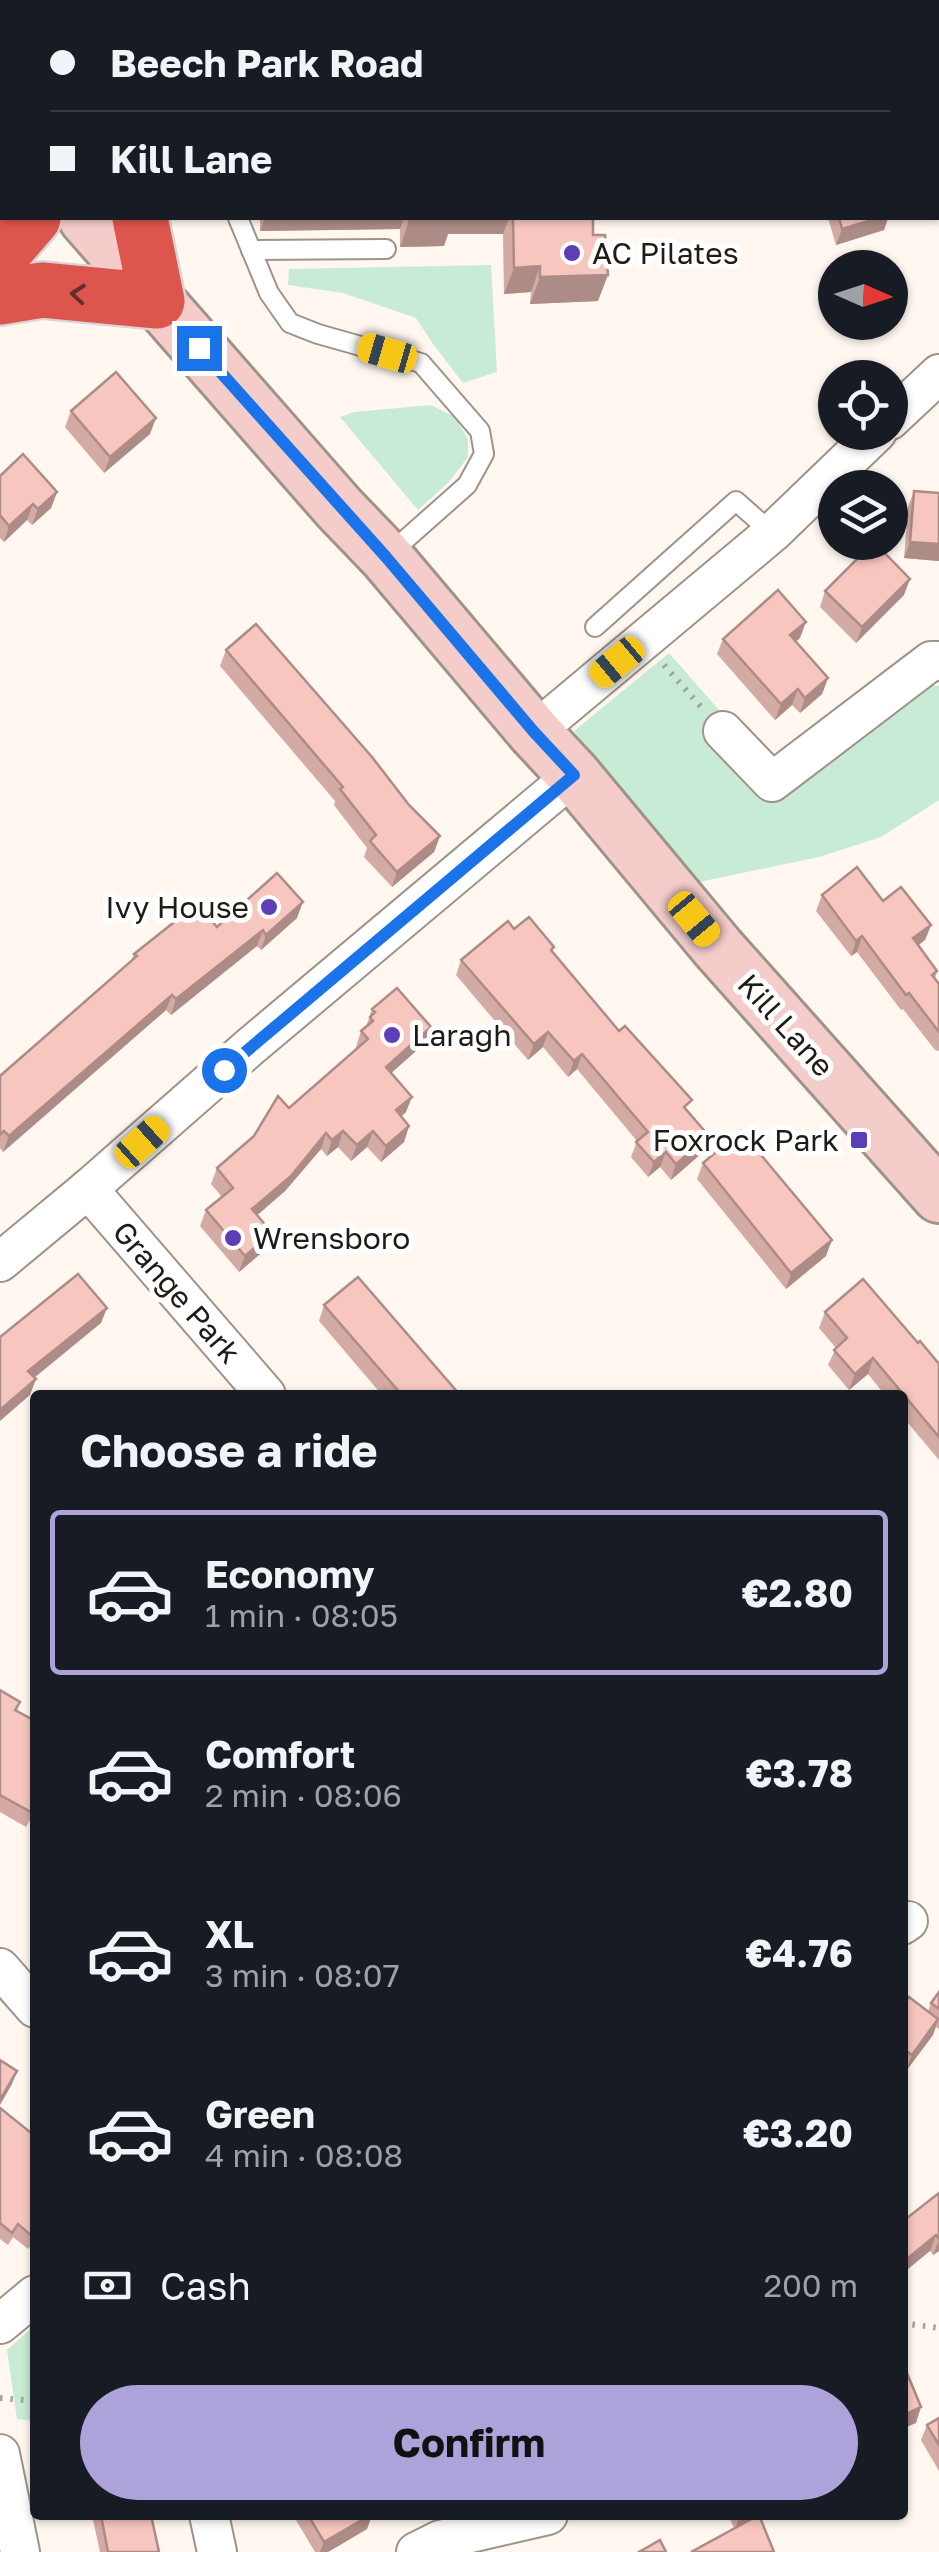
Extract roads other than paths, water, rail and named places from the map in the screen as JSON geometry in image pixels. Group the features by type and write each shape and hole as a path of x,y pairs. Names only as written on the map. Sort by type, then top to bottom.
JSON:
{"highway":[{"path":"0,256 31,220"},
{"path":"0,297 42,290 157,301 140,220"}],"main road":[{"name":"Kill Lane","path":"87,220 386,557 718,948 939,1196"}],"street":[{"path":"908,403 939,374"},
{"path":"534,732 772,533 858,450"},
{"path":"723,731 772,782 931,661 939,662"},
{"path":"0,1262 574,775"},
{"name":"Grange Park","path":"88,1189 262,1390"},
{"path":"0,1968 30,2002"},
{"path":"0,2324 30,2299"},
{"path":"0,2454 5,2513 20,2552"},
{"path":"211,2520 217,2552"},
{"path":"416,2552 440,2540 526,2520"}],"lane":[{"path":"239,220 269,293 290,323 421,363 480,431 484,454 468,485 386,557"},
{"path":"252,250 386,249"},
{"path":"596,626 736,501 772,533"}],"place":[{"name":"AC Pilates","path":"572,253"},
{"name":"Ivy House","path":"269,907"},
{"name":"Laragh","path":"392,1035"},
{"name":"Foxrock Park","path":"859,1140"},
{"name":"Wrensboro","path":"233,1238"}]}
